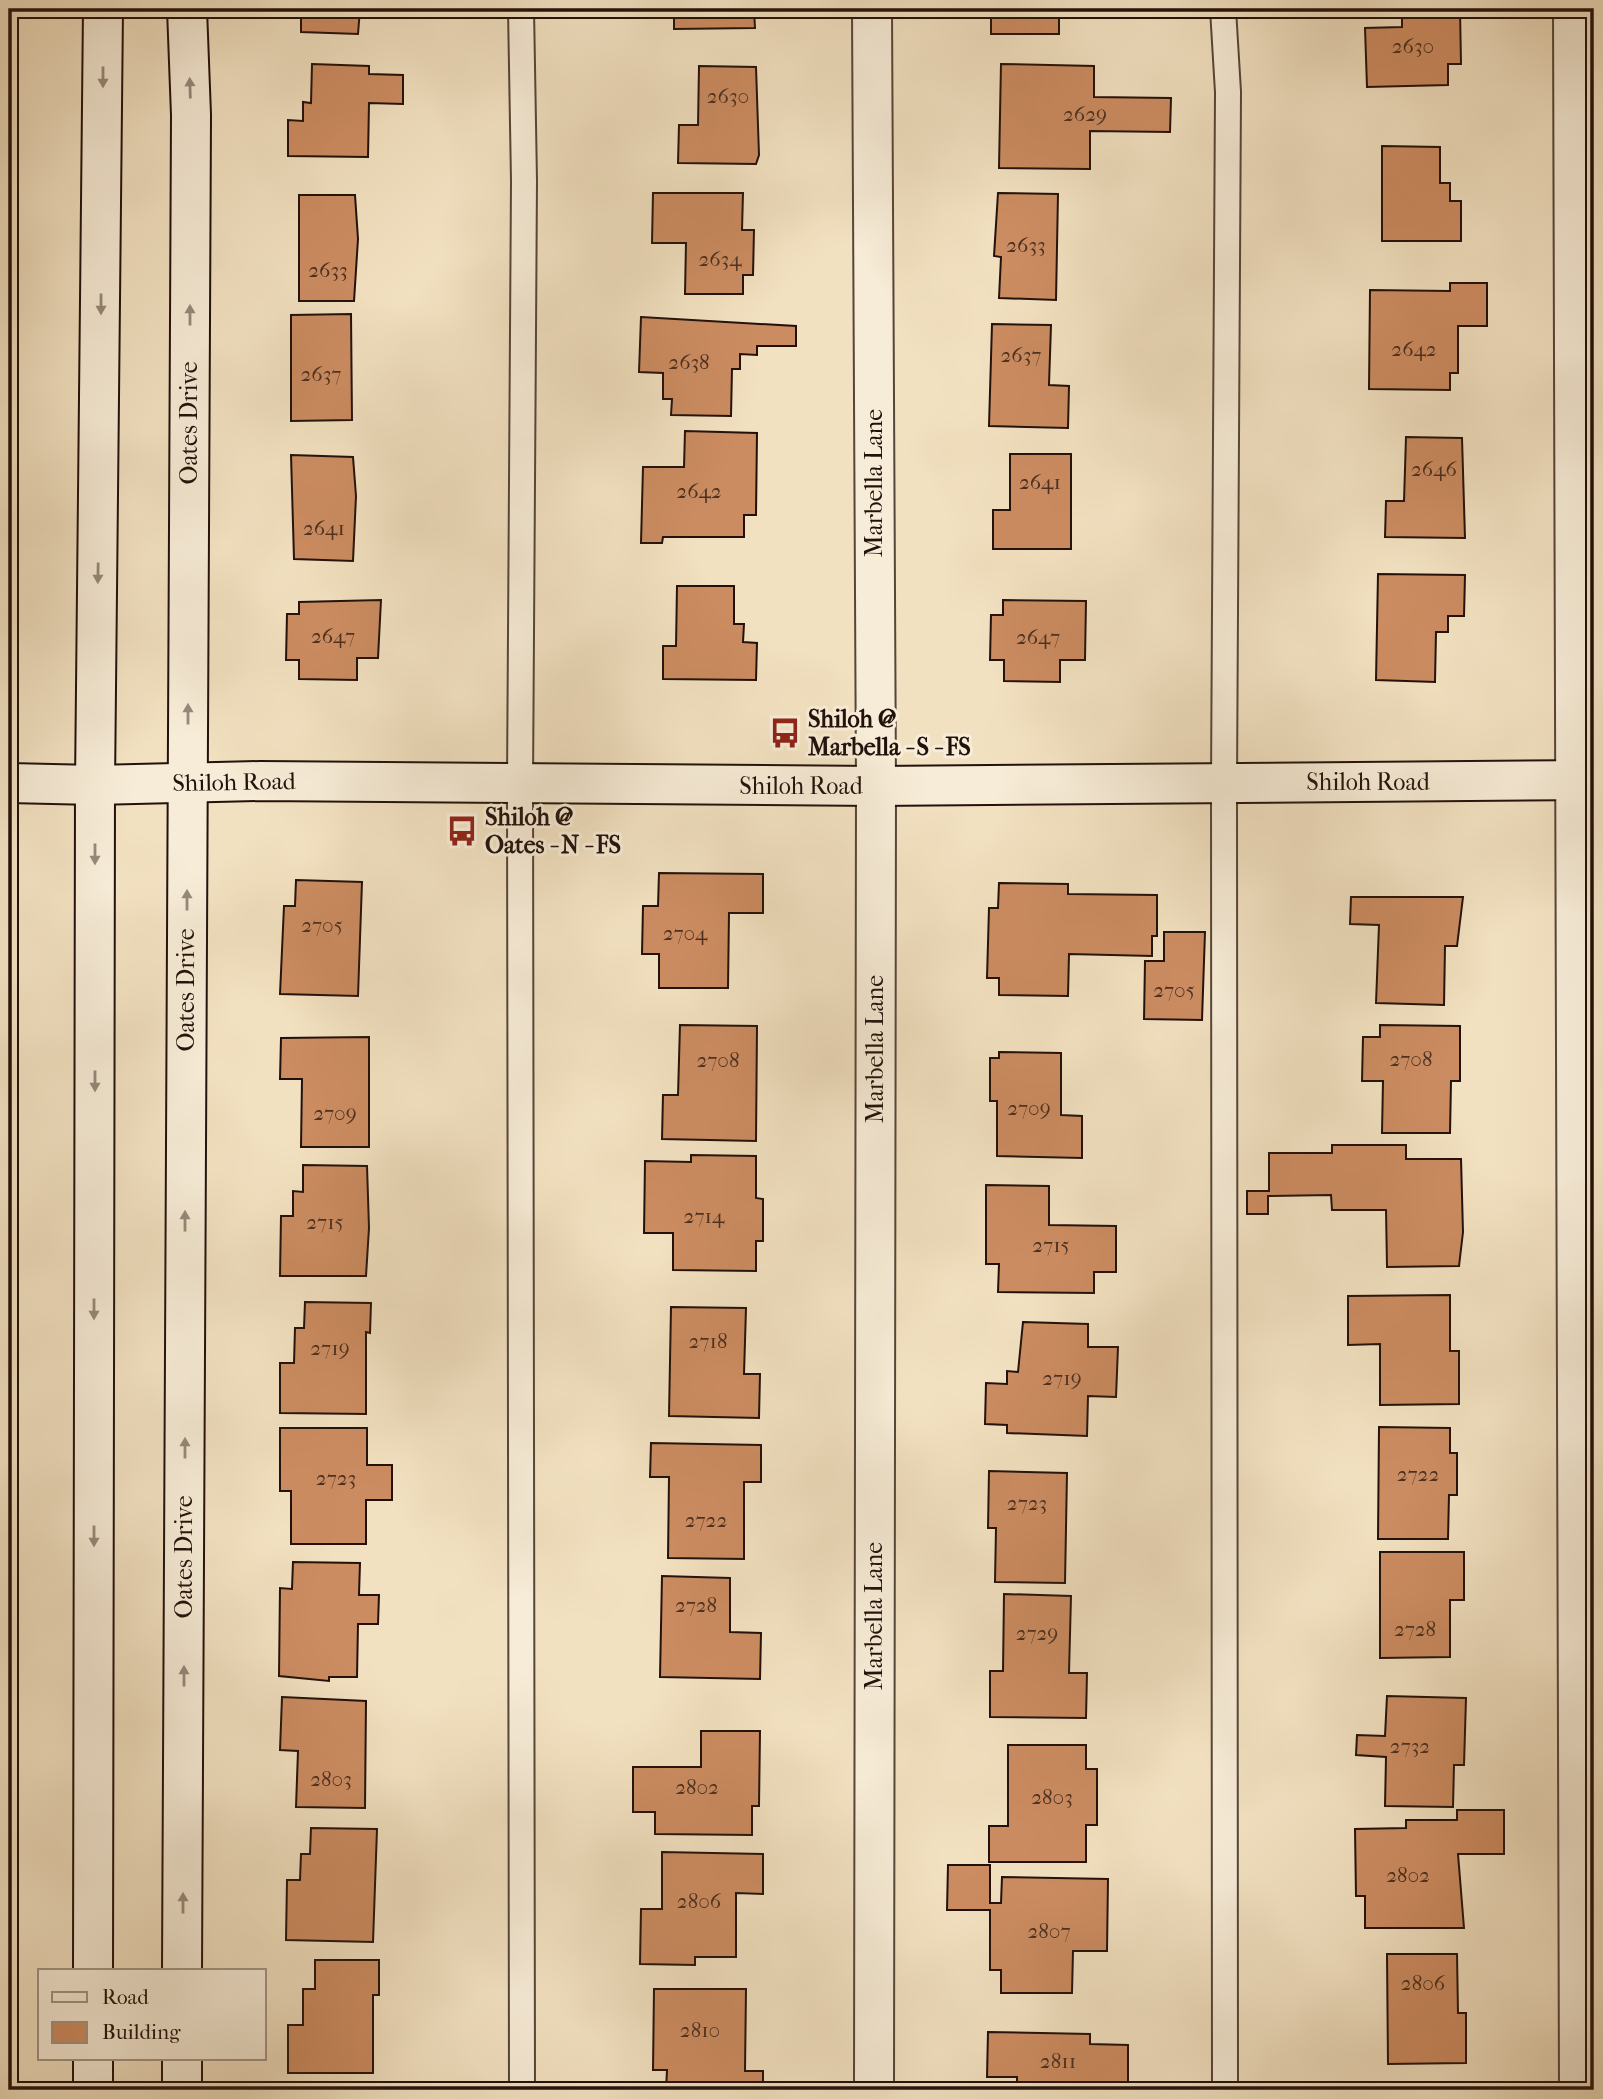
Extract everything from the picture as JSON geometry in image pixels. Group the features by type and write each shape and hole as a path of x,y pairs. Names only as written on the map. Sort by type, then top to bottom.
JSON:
{"street":[{"path":"93,1969 95,785 103,9"},
{"name":"Oates Drive","path":"183,1969 191,115 187,9"},
{"name":"Marbella Lane","path":"872,9 876,786 874,2090"},
{"path":"1573,9 1585,780 1579,2090"},
{"name":"Shiloh Road","path":"9,783 95,785 260,781 876,786 1585,780"},
{"path":"93,2060 93,2090"},
{"path":"182,2060 182,2090"}],"lane":[{"path":"521,9 524,181 520,784 522,2090"},
{"path":"1223,9 1228,92 1224,783 1225,2090"}],"building":[{"path":"301,9 360,9 358,34 301,32"},
{"path":"674,9 754,9 755,28 674,29"},
{"path":"991,9 1059,9 1059,34 991,34"},
{"path":"1402,9 1460,9 1461,64 1448,64 1448,85 1367,87 1365,28 1402,27"},
{"path":"312,64 369,66 369,74 403,75 403,104 369,103 368,157 288,156 288,120 303,121 303,102 311,103"},
{"path":"1001,64 1094,66 1094,97 1171,98 1170,132 1090,131 1090,169 999,168"},
{"path":"699,66 756,67 759,155 756,164 678,163 679,125 698,125"},
{"path":"1382,146 1440,147 1440,183 1450,183 1450,201 1461,201 1461,241 1382,241"},
{"path":"653,193 743,193 742,230 754,230 753,275 743,275 743,294 685,294 686,243 652,243"},
{"path":"998,193 1058,194 1056,300 999,298 1001,257 994,256"},
{"path":"299,195 355,195 358,239 354,301 299,301"},
{"path":"1450,283 1487,283 1487,326 1458,326 1458,373 1450,373 1450,390 1369,389 1370,290 1450,291"},
{"path":"351,314 352,420 291,421 291,315"},
{"path":"641,317 796,326 796,346 757,346 757,355 740,354 740,369 732,369 731,416 671,415 672,399 663,399 663,373 639,372"},
{"path":"992,324 1051,325 1049,385 1069,386 1068,428 989,426"},
{"path":"685,431 757,433 756,515 744,515 744,537 663,537 662,543 641,543 643,467 684,467"},
{"path":"1406,437 1462,438 1465,538 1385,537 1386,501 1404,501"},
{"path":"1010,454 1071,454 1071,549 993,549 993,510 1010,510"},
{"path":"291,455 353,457 356,496 353,561 294,559"},
{"path":"1378,574 1465,575 1464,616 1448,616 1448,632 1436,632 1435,682 1376,680"},
{"path":"677,586 734,586 734,624 744,624 743,642 757,643 756,680 663,679 663,646 676,646"},
{"path":"381,600 378,658 357,658 357,680 299,679 299,660 286,660 287,614 299,614 299,602"},
{"path":"1003,600 1086,601 1085,660 1060,660 1060,682 1004,681 1004,660 990,660 991,615 1003,615"},
{"path":"659,873 763,874 763,913 729,913 728,988 659,988 659,954 642,954 643,906 658,906"},
{"path":"296,880 362,882 358,996 280,994 284,906 295,906"},
{"path":"999,883 1068,884 1068,894 1157,895 1157,936 1152,936 1152,956 1069,954 1068,996 999,995 999,978 987,978 989,908 998,908"},
{"path":"1351,897 1463,897 1457,946 1445,946 1444,1005 1376,1003 1379,925 1350,924"},
{"path":"1164,932 1205,932 1202,1020 1144,1019 1145,961 1164,961"},
{"path":"680,1025 757,1026 756,1141 662,1139 663,1095 678,1095"},
{"path":"1380,1025 1460,1026 1460,1081 1451,1081 1450,1133 1382,1133 1383,1081 1362,1081 1363,1037 1380,1037"},
{"path":"369,1037 369,1147 301,1147 302,1079 280,1079 281,1038"},
{"path":"999,1052 1061,1053 1061,1115 1082,1116 1082,1158 997,1156 997,1101 990,1101 990,1058 999,1058"},
{"path":"1332,1145 1406,1145 1406,1159 1461,1159 1463,1232 1459,1266 1387,1267 1386,1210 1332,1210 1331,1195 1268,1196 1268,1214 1247,1214 1247,1191 1269,1191 1269,1153 1332,1153"},
{"path":"691,1155 756,1156 756,1198 763,1199 763,1241 756,1241 756,1271 673,1270 673,1233 644,1233 645,1161 691,1162"},
{"path":"303,1165 367,1166 369,1228 366,1276 280,1276 281,1216 293,1216 293,1191 303,1192"},
{"path":"986,1185 1049,1186 1049,1225 1116,1226 1116,1272 1094,1272 1094,1293 998,1292 999,1264 986,1264"},
{"path":"1450,1295 1450,1351 1459,1351 1459,1404 1380,1405 1380,1344 1348,1345 1348,1296"},
{"path":"305,1302 371,1303 370,1333 366,1332 366,1414 280,1413 280,1363 294,1363 295,1328 304,1328"},
{"path":"671,1307 746,1308 744,1374 760,1374 759,1418 669,1416"},
{"path":"1023,1322 1088,1324 1088,1347 1118,1347 1116,1397 1088,1396 1087,1436 1007,1433 1007,1425 985,1424 986,1383 1007,1384 1007,1371 1018,1372"},
{"path":"1379,1427 1450,1428 1450,1453 1457,1453 1457,1495 1449,1495 1448,1539 1378,1539"},
{"path":"280,1428 367,1428 367,1465 392,1465 392,1500 366,1500 366,1544 291,1544 291,1491 280,1491"},
{"path":"651,1443 761,1445 761,1482 744,1482 744,1559 668,1558 669,1477 650,1477"},
{"path":"989,1471 1067,1473 1065,1583 995,1582 996,1528 988,1528"},
{"path":"1380,1552 1464,1552 1464,1600 1450,1600 1450,1657 1380,1658"},
{"path":"293,1562 360,1563 359,1595 379,1595 378,1624 358,1624 357,1677 329,1677 329,1681 279,1676 280,1588 292,1589"},
{"path":"662,1576 730,1578 730,1632 761,1633 760,1679 660,1677"},
{"path":"1004,1594 1071,1596 1069,1673 1087,1673 1086,1718 990,1717 990,1671 1003,1671"},
{"path":"1387,1696 1466,1698 1464,1765 1454,1765 1453,1807 1385,1806 1386,1757 1356,1755 1357,1735 1385,1736"},
{"path":"282,1697 366,1701 365,1808 296,1807 298,1751 280,1750"},
{"path":"701,1731 760,1731 759,1806 752,1806 752,1835 655,1834 655,1812 633,1812 633,1767 701,1767"},
{"path":"1008,1745 1086,1745 1086,1769 1097,1769 1097,1825 1086,1825 1086,1862 989,1862 989,1826 1008,1826"},
{"path":"1457,1810 1504,1810 1504,1854 1458,1854 1464,1928 1365,1928 1365,1896 1356,1896 1355,1829 1406,1828 1406,1820 1457,1820"},
{"path":"311,1828 377,1829 373,1942 286,1940 287,1880 300,1880 301,1854 310,1854"},
{"path":"662,1852 763,1854 763,1894 736,1893 736,1957 695,1957 695,1965 640,1964 641,1909 662,1909"},
{"path":"948,1865 990,1865 990,1903 1001,1903 1002,1877 1108,1879 1107,1951 1073,1951 1072,1993 1001,1993 1001,1970 990,1970 990,1910 947,1910"},
{"path":"1387,1954 1457,1954 1458,2013 1466,2013 1466,2063 1388,2064"},
{"path":"315,1960 379,1960 379,1995 373,1995 373,2073 288,2073 288,2025 303,2025 303,1989 315,1989"},
{"path":"654,1989 746,1989 745,2071 763,2071 763,2090 666,2090 667,2070 653,2070"},
{"path":"988,2032 1090,2034 1090,2044 1128,2045 1128,2085 1113,2085 1113,2090 1017,2090 1017,2077 987,2077"}],"place":[{"name":"Shiloh @ Marbella - S - FS","path":"785,733"},
{"name":"Shiloh @ Oates - N - FS","path":"462,831"}]}
